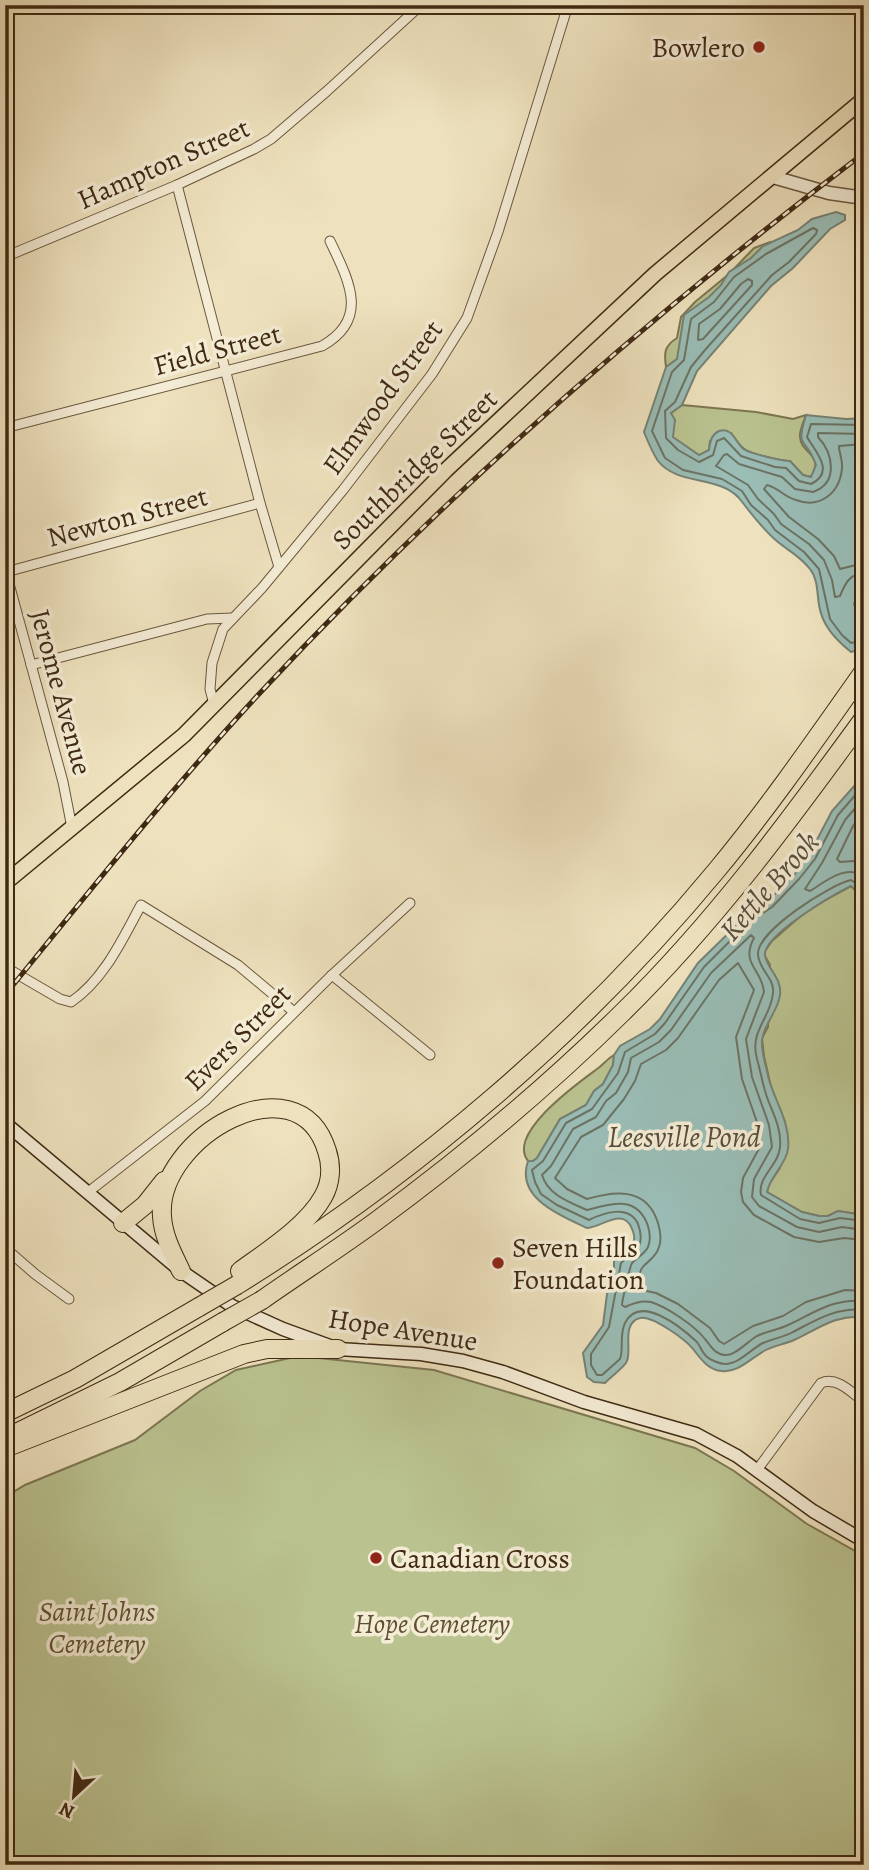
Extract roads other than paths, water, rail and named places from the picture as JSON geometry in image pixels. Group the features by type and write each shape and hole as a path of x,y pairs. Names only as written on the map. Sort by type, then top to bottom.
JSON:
{"highway":[{"path":"5,1413 75,1379 193,1309 358,1203 492,1098 608,990 679,914 783,786 864,670"},
{"path":"5,1439 120,1382 262,1300 374,1223 470,1149 547,1084 622,1014 693,939 807,798 864,718"},
{"path":"123,1223 145,1205 198,1140 217,1125 236,1116 261,1110 288,1111 300,1116 308,1121 324,1141 330,1175 323,1198 298,1225 233,1282"},
{"path":"178,1164 165,1190 162,1215 167,1240 181,1271"},
{"path":"5,1448 244,1354 267,1349 338,1349"}],"main road":[{"name":"Southbridge Street","path":"5,883 164,752 374,540 655,274 864,99"},
{"path":"774,177 829,193 864,198"},
{"name":"Hope Avenue","path":"5,1123 181,1271 232,1306 283,1329 338,1349 431,1355 500,1371 584,1402 696,1434 737,1455 822,1517 864,1541"}],"street":[{"name":"Hampton Street","path":"5,257 177,185 271,139 421,5"},
{"name":"Elmwood Street","path":"214,704 209,689 212,663 217,642 232,618 343,490 432,374 467,318 501,222 568,5"},
{"path":"177,185 279,567"},
{"name":"Field Street","path":"5,428 322,346 345,329 351,315 351,291 330,241"},
{"name":"Newton Street","path":"6,571 260,503"},
{"name":"Jerome Avenue","path":"6,571 63,782 72,828"},
{"path":"31,665 207,619 232,618"},
{"name":"Evers Street","path":"87,1193 191,1114 332,975 410,903"},
{"path":"5,967 60,999 71,1002 80,996 108,961 141,905 239,965 294,1012"},
{"path":"332,975 430,1055"},
{"path":"5,1248 69,1299"},
{"path":"757,1470 821,1383 833,1381 864,1402"}],"water":[{"path":"836,212 845,215 845,220 830,229 793,268 771,286 697,371 682,405 671,413 675,420 673,437 699,455 709,450 714,435 724,430 731,433 745,450 790,461 803,475 811,477 816,465 802,439 806,415 864,418 864,586 858,592 854,604 864,626 864,644 851,652 826,625 813,573 806,565 772,537 730,491 666,469 656,458 644,432 666,367 677,359 684,315 709,297 729,272 751,258 763,246 798,230 812,219"},
{"name":"Leesville Pond","path":"864,775 864,914 860,895 851,886 800,917 774,938 765,956 779,984 780,995 763,1034 762,1044 768,1076 785,1121 788,1139 787,1155 767,1192 802,1212 819,1216 828,1216 838,1211 864,1215 864,1317 845,1318 828,1323 768,1349 728,1371 709,1366 676,1334 652,1320 640,1318 634,1321 629,1331 626,1363 605,1383 594,1382 587,1377 583,1353 603,1325 607,1294 614,1274 614,1261 632,1243 633,1233 628,1222 623,1219 587,1228 553,1211 534,1195 528,1185 528,1161 537,1158 560,1119 586,1105 594,1091 603,1084 620,1046 650,1029 660,1019 698,963 794,875 809,855 832,811"}],"railway":[{"path":"5,995 193,767 329,620 401,549 550,410 626,344 864,153"}],"place":[{"name":"Bowlero","path":"759,47"},
{"name":"Seven Hills Foundation","path":"498,1263"},
{"name":"Canadian Cross","path":"376,1558"}],"water label":[{"name":"Kettle Brook","path":"769,886"}],"park label":[{"name":"Hope Cemetery","path":"432,1623"},
{"name":"Saint Johns Cemetery","path":"97,1627"}]}
